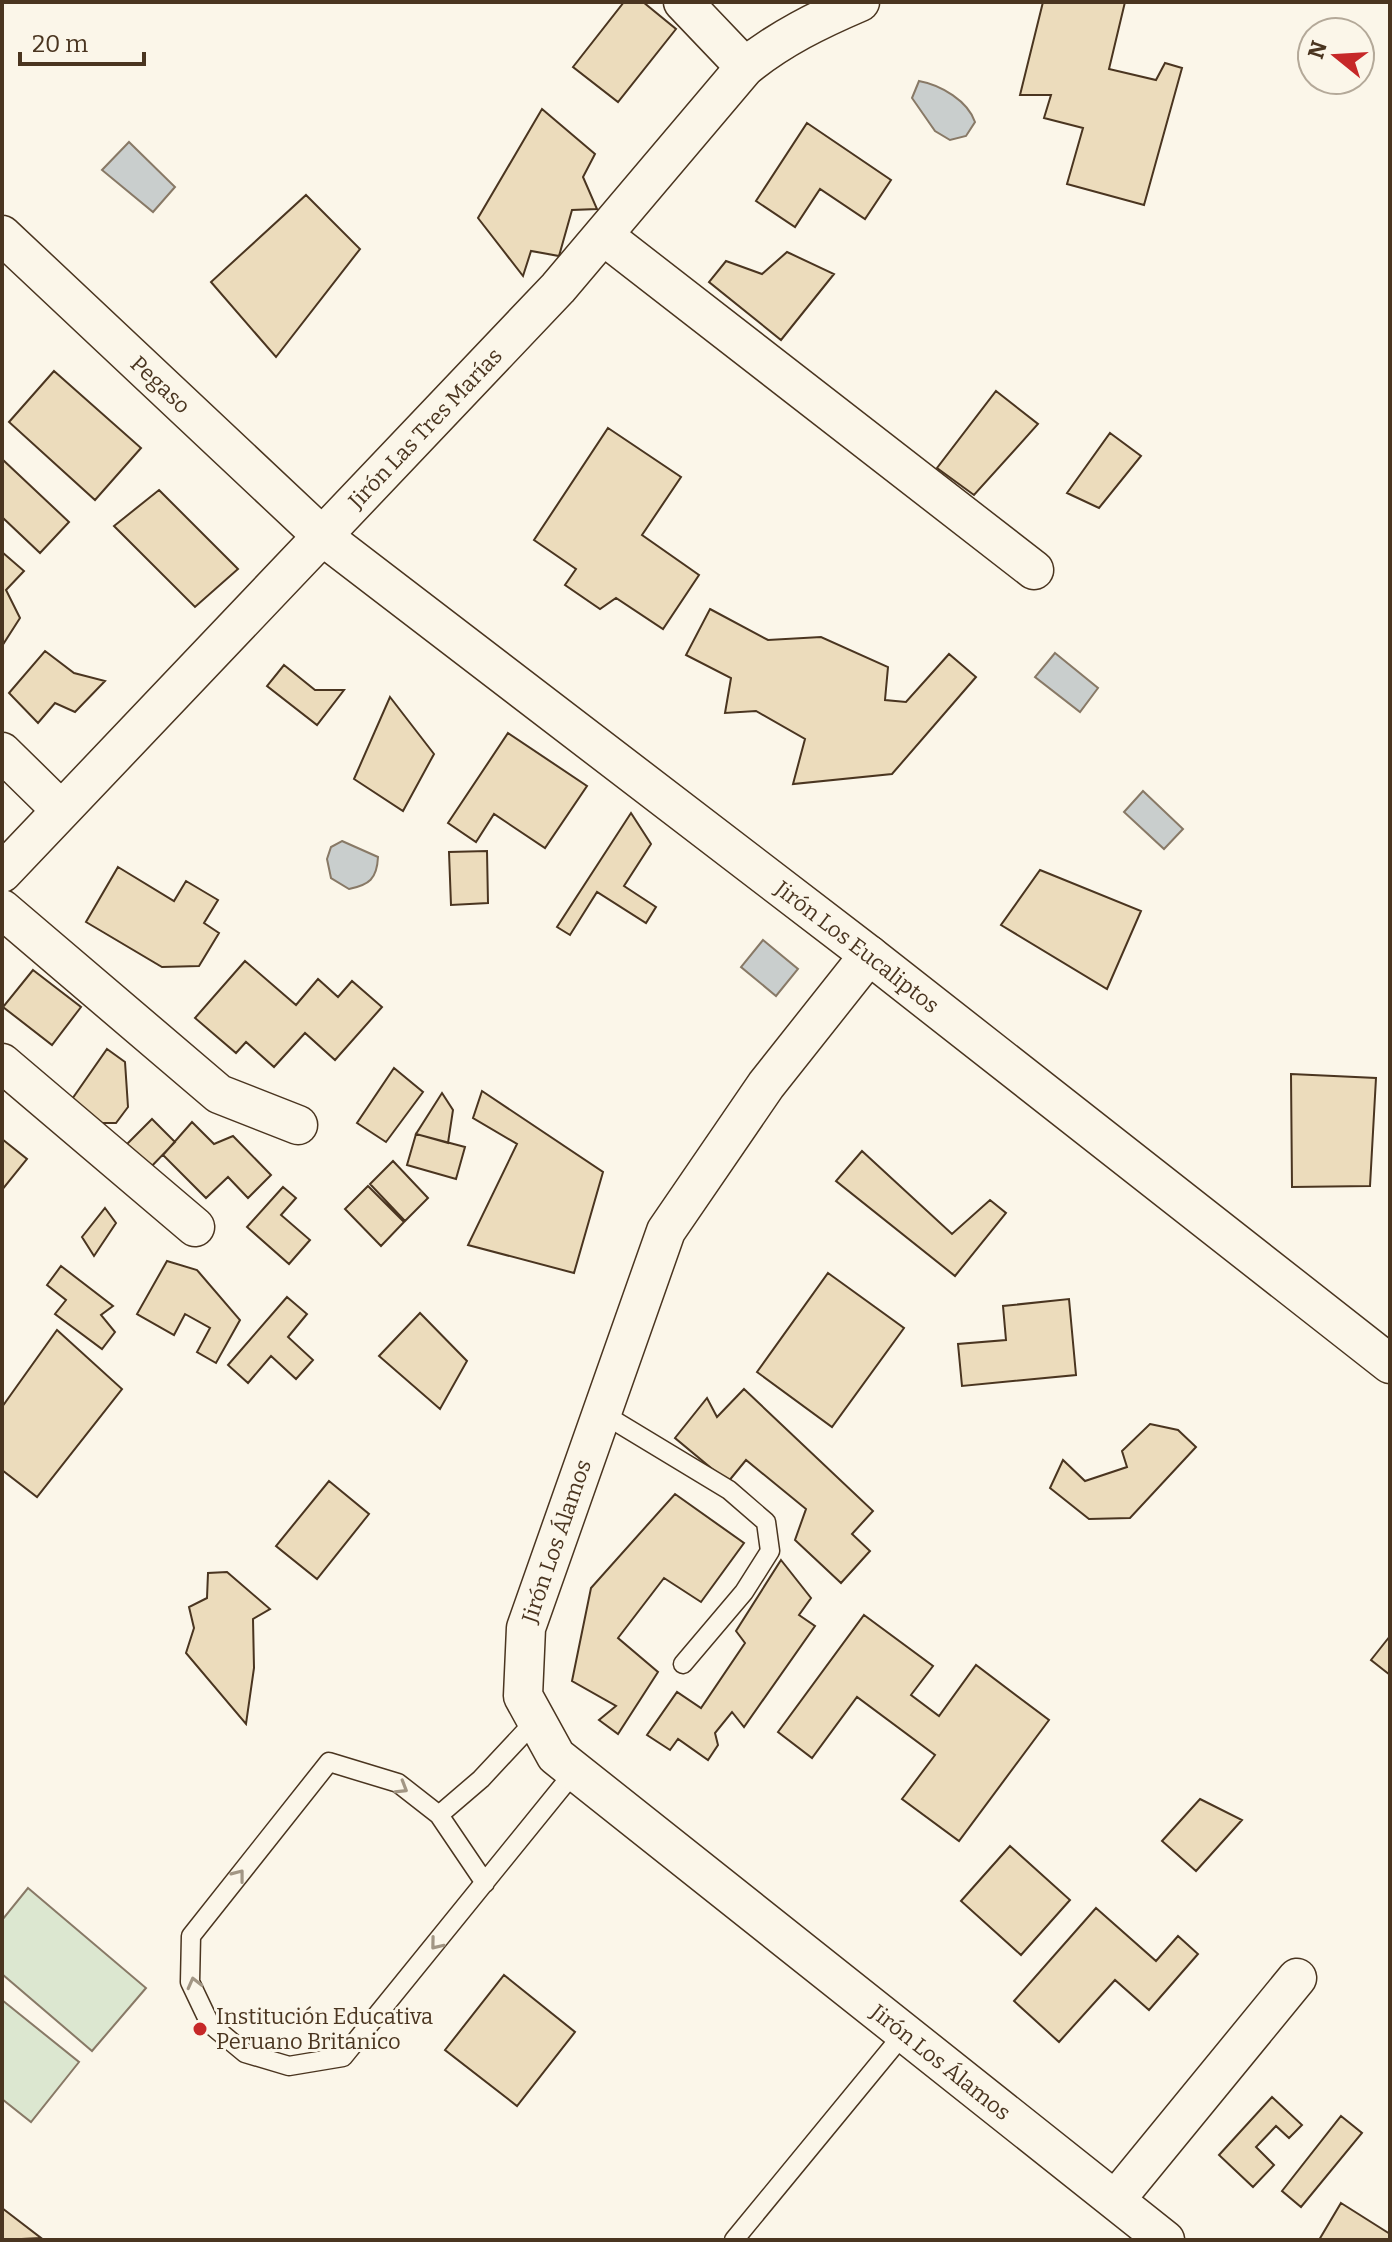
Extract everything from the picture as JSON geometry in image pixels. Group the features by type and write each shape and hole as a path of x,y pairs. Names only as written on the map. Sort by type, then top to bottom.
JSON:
{"street":[{"path":"683,2 745,67"},
{"name":"Jirón Las Tres Marías","path":"2,873 604,236 745,67 773,44 805,25 860,2"},
{"name":"Pegaso","path":"2,235 321,535"},
{"path":"604,236 1034,570"},
{"name":"Jirón Los Eucaliptos","path":"321,535 869,955 1390,1364"},
{"path":"2,752 61,810"},
{"path":"2,909 219,1094 298,1125"},
{"name":"Jirón Los Álamos","path":"869,955 766,1085 666,1231 526,1628 523,1696 556,1756 1165,2240"},
{"path":"2,1063 195,1227"},
{"path":"1116,2199 1297,1978"}],"lane":[{"path":"600,1412 729,1490 766,1522 770,1551 744,1592 683,1664"},
{"path":"439,1815 481,1779 536,1720"},
{"path":"485,1883 439,1815 398,1783 329,1762 191,1936 190,1982 210,2024 245,2053 289,2066 343,2057 485,1883 575,1771"},
{"path":"734,2240 905,2032"}],"green space":[{"path":"28,1888 146,1988 92,2051 2,1974 2,1920"},
{"path":"2,2000 79,2062 31,2122 2,2099"}],"shaded area":[{"path":"919,81 945,90 966,107 975,122 966,136 950,140 935,131 912,98"},
{"path":"129,142 175,187 153,212 102,170"},
{"path":"1055,653 1098,688 1080,712 1035,677"},
{"path":"1143,791 1183,829 1164,849 1124,812"},
{"path":"342,841 378,857 374,876 367,883 349,889 331,878 327,859 331,847"},
{"path":"763,940 798,969 776,996 741,967"}],"building":[{"path":"624,2 643,2 676,29 618,102 573,67"},
{"path":"1043,2 1125,2 1109,69 1156,80 1165,63 1182,68 1144,205 1067,184 1083,128 1044,118 1051,95 1020,95"},
{"path":"542,109 595,154 583,177 597,209 572,210 559,256 531,251 523,276 478,218"},
{"path":"807,123 891,180 865,219 820,189 795,227 756,201"},
{"path":"306,195 360,249 276,357 211,282"},
{"path":"787,252 834,274 781,340 709,282 726,261 762,274"},
{"path":"54,371 141,448 95,500 9,422"},
{"path":"996,391 1038,424 974,495 937,468"},
{"path":"608,428 681,477 642,535 699,575 663,629 616,598 600,609 565,585 576,569 534,540"},
{"path":"1110,433 1141,456 1099,508 1067,493"},
{"path":"2,459 69,522 40,553 2,517"},
{"path":"159,490 238,569 195,607 114,526"},
{"path":"2,552 24,571 6,590 20,618 2,646"},
{"path":"710,609 768,640 821,637 888,667 885,700 906,702 949,654 976,677 892,774 793,784 805,739 756,711 725,713 731,678 686,655"},
{"path":"45,651 74,673 105,681 75,712 55,703 38,723 9,693"},
{"path":"284,665 315,690 344,690 317,725 267,686"},
{"path":"390,697 434,754 403,811 354,779"},
{"path":"508,733 587,786 545,848 494,814 476,842 448,823"},
{"path":"631,813 651,844 624,886 656,907 646,923 597,892 570,935 557,927"},
{"path":"487,851 488,903 451,905 449,852"},
{"path":"118,867 174,901 186,881 218,900 204,923 219,933 199,966 162,967 86,922"},
{"path":"1040,870 1141,911 1107,989 1001,925"},
{"path":"245,961 296,1005 318,979 338,997 352,981 382,1007 335,1060 305,1033 274,1067 246,1042 236,1053 195,1018"},
{"path":"33,970 81,1007 52,1045 3,1007"},
{"path":"107,1049 125,1062 128,1107 116,1123 98,1123 70,1102"},
{"path":"394,1068 423,1092 386,1142 357,1123"},
{"path":"1291,1074 1376,1078 1370,1186 1292,1187"},
{"path":"482,1091 603,1172 574,1273 468,1245 517,1144 473,1118"},
{"path":"442,1093 453,1110 448,1143 416,1134"},
{"path":"152,1119 175,1142 148,1170 125,1146"},
{"path":"192,1122 214,1144 233,1136 271,1175 248,1198 228,1177 206,1198 163,1155"},
{"path":"416,1134 465,1147 456,1179 407,1165"},
{"path":"2,1139 27,1159 2,1190"},
{"path":"862,1151 952,1234 990,1200 1006,1213 955,1276 836,1181"},
{"path":"393,1161 428,1198 405,1221 370,1184"},
{"path":"368,1186 404,1222 381,1246 345,1209"},
{"path":"283,1187 296,1198 281,1215 310,1240 289,1264 247,1227"},
{"path":"105,1208 116,1223 94,1256 82,1237"},
{"path":"167,1261 197,1270 240,1320 216,1363 197,1352 210,1328 185,1314 174,1335 137,1314"},
{"path":"61,1266 113,1306 101,1315 115,1332 102,1349 55,1314 66,1300 47,1285"},
{"path":"828,1273 904,1328 832,1427 757,1372"},
{"path":"287,1297 307,1314 288,1337 313,1360 296,1379 271,1356 248,1383 228,1365"},
{"path":"1069,1299 1076,1375 962,1386 958,1344 1006,1340 1003,1306"},
{"path":"420,1313 467,1361 440,1409 379,1356"},
{"path":"57,1330 122,1389 37,1497 2,1470 2,1407"},
{"path":"744,1389 873,1511 852,1534 870,1551 841,1583 795,1540 806,1509 746,1460 728,1482 675,1438 707,1398 717,1417"},
{"path":"1150,1424 1178,1430 1196,1447 1130,1518 1089,1519 1050,1488 1063,1460 1085,1481 1127,1467 1122,1451"},
{"path":"329,1481 369,1514 317,1579 276,1546"},
{"path":"675,1494 744,1543 701,1602 664,1578 618,1638 658,1672 618,1734 599,1720 616,1706 572,1681 591,1588"},
{"path":"781,1560 811,1598 799,1615 815,1626 744,1727 732,1712 715,1733 718,1745 708,1760 678,1739 670,1750 647,1735 677,1692 701,1708 745,1643 736,1631"},
{"path":"227,1572 270,1609 253,1619 254,1668 246,1724 186,1653 194,1628 189,1607 207,1598 208,1573"},
{"path":"864,1615 933,1666 911,1695 939,1716 976,1665 1049,1720 959,1841 902,1799 935,1755 857,1697 812,1758 778,1732"},
{"path":"1390,1636 1390,1675 1371,1660"},
{"path":"1200,1799 1242,1820 1196,1871 1162,1841"},
{"path":"1010,1846 1070,1900 1021,1955 961,1901"},
{"path":"1096,1908 1156,1961 1178,1936 1198,1954 1149,2010 1115,1980 1059,2042 1014,2001"},
{"path":"504,1975 575,2032 517,2106 445,2050"},
{"path":"1272,2097 1302,2125 1289,2138 1276,2126 1256,2147 1274,2165 1253,2187 1219,2155"},
{"path":"1341,2116 1362,2133 1301,2207 1282,2191"},
{"path":"1341,2203 1390,2234 1390,2240 1319,2240"},
{"path":"2,2208 41,2238 2,2240"}],"place":[{"name":"Institución Educativa Peruano Britanico","path":"200,2029"}]}
